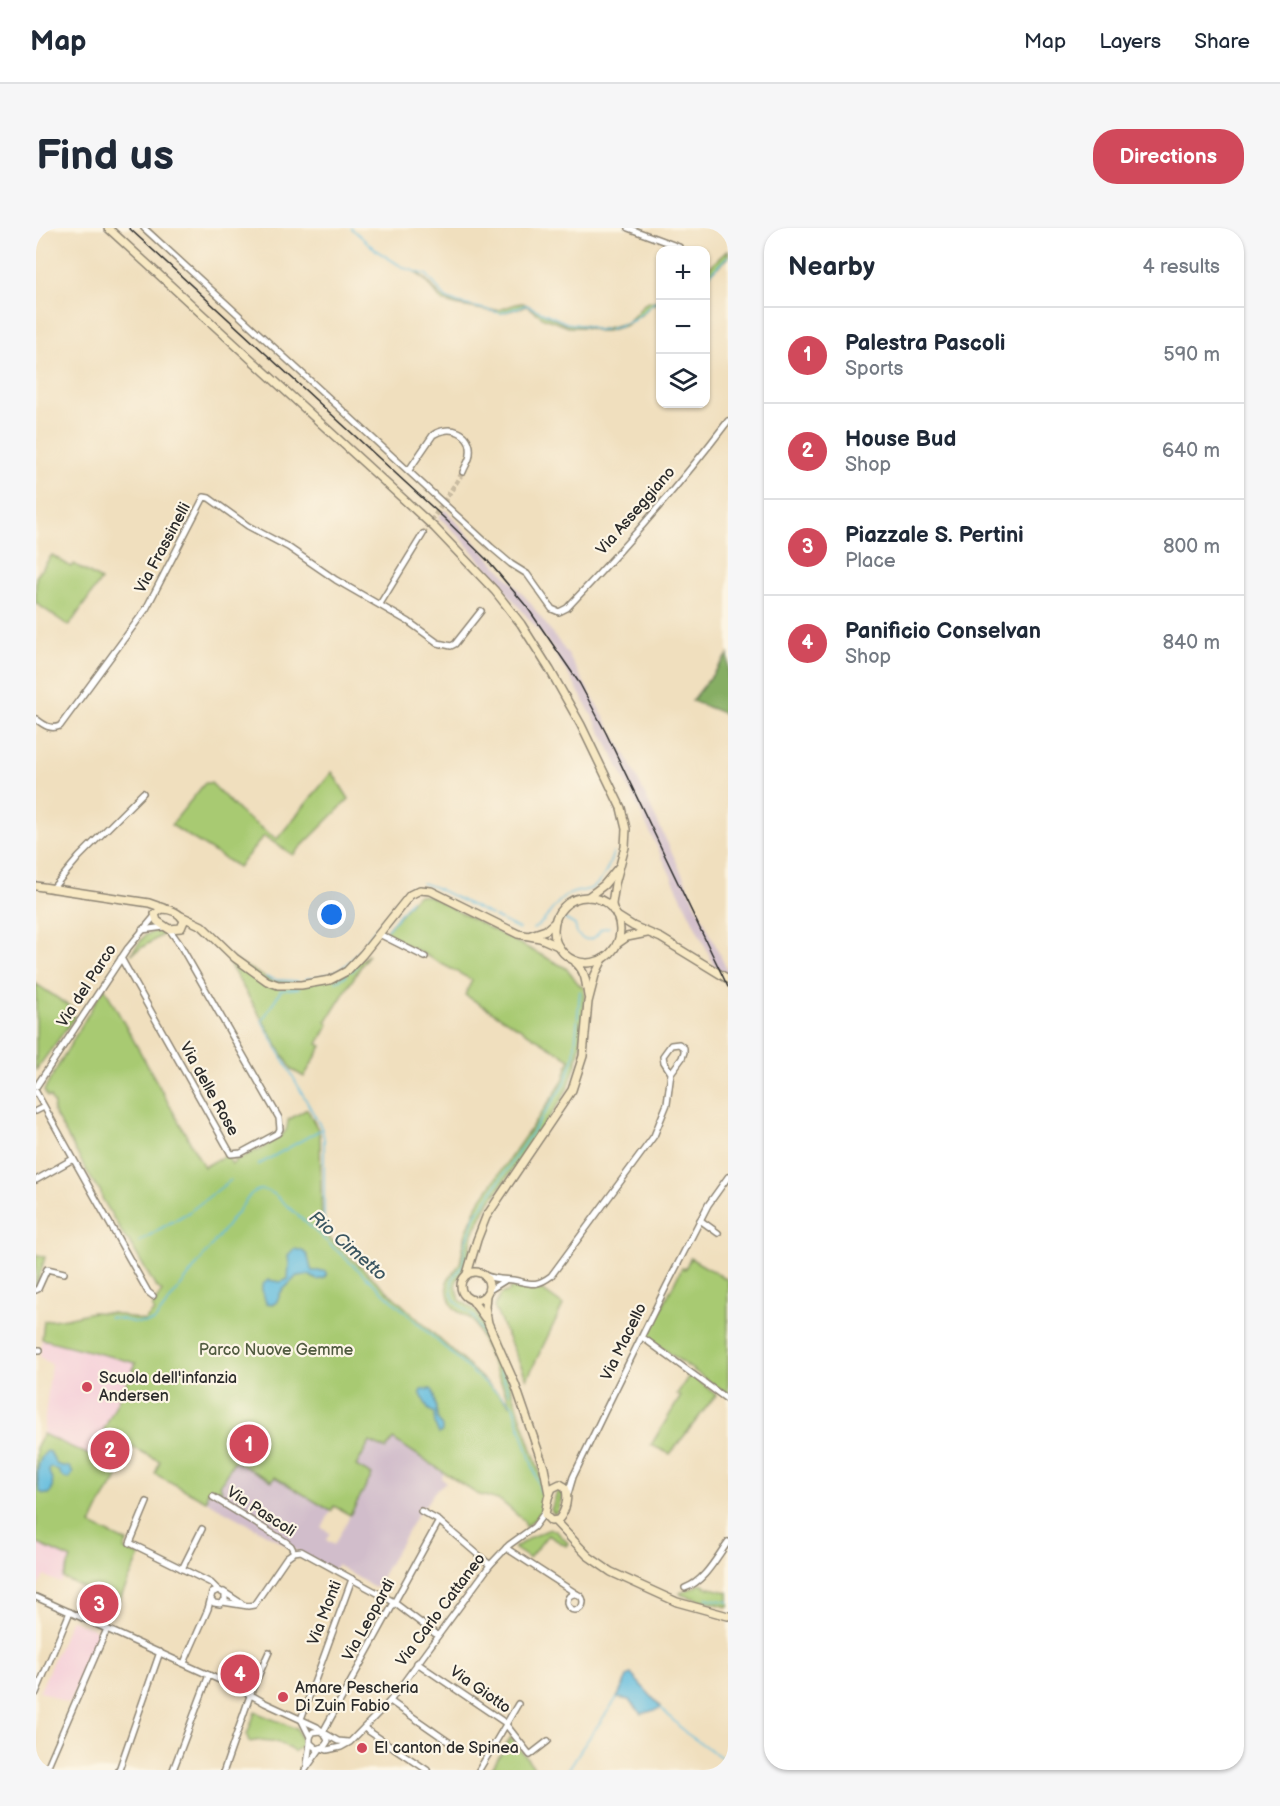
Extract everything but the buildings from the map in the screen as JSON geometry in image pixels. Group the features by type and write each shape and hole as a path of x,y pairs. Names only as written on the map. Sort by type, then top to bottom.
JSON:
{"main road":[{"path":"108,228 435,528 495,591 521,624 581,725 619,802 625,822 626,838 612,904 620,932 617,944"},
{"path":"588,897 604,885 620,866"},
{"path":"36,886 143,903 166,909 202,926 244,965 267,981 286,986 330,980 343,974 351,968 410,895 426,890 518,934 554,943 583,971 588,1002"},
{"path":"528,936 546,930 554,923 563,907 578,898 588,897 602,901 615,913 647,933 661,938 728,979"},
{"path":"143,903 150,907 156,921 167,928 195,926 219,943"},
{"path":"155,916 162,909 166,909"},
{"path":"181,916 184,921 182,927"},
{"path":"554,923 558,946"},
{"path":"549,1494 544,1468 512,1376 488,1323 461,1289 462,1280 467,1274 486,1217 572,1090 583,1056 588,1002 595,975 603,959 627,937 647,933"},
{"path":"573,960 585,963 603,959"},
{"path":"474,1254 482,1274 489,1283 485,1307 488,1323"},
{"path":"467,1274 471,1272 482,1274"},
{"path":"472,1300 480,1299 487,1293"},
{"path":"544,1468 560,1485 565,1486 568,1494 561,1518 552,1520"},
{"path":"560,1485 550,1490 545,1512 546,1518 552,1520 573,1538 588,1556 610,1572 677,1602 728,1616"},
{"path":"563,1513 573,1538"}],"street":[{"path":"144,228 409,470 433,435 449,430 457,431 469,444 470,454 463,472"},
{"path":"628,228 676,246"},
{"name":"Via Asseggiano","path":"409,470 491,547 527,574 552,609 559,612 567,608 640,528 728,421"},
{"name":"Via Frassinelli","path":"36,719 47,727 60,726 146,609 204,497 209,498 248,526 288,547 336,580 380,604 438,643 451,646 460,640 481,611"},
{"path":"380,604 423,534"},
{"path":"52,889 79,857 143,793"},
{"name":"Via del Parco","path":"153,1296 148,1292 36,1090 121,958 155,916"},
{"path":"179,943 179,933 182,927"},
{"path":"142,930 167,928"},
{"name":"Via delle Rose","path":"121,958 231,1154 241,1153 278,1133 279,1118 179,943 167,928"},
{"path":"379,934 425,957"},
{"path":"482,1274 493,1279 537,1284 556,1270 654,1136 667,1104 671,1073 684,1054 684,1048 679,1044 671,1045 663,1056 671,1073"},
{"path":"36,1111 44,1107"},
{"path":"36,1180 73,1159"},
{"name":"Via Macello","path":"568,1494 573,1477 700,1220 728,1177"},
{"path":"700,1220 718,1233"},
{"path":"36,1290 47,1269 64,1273"},
{"path":"487,1293 505,1280"},
{"path":"642,1337 728,1400"},
{"name":"Via Macello","path":"560,1485 573,1477"},
{"name":"Via Pascoli","path":"213,1497 286,1542 294,1552"},
{"path":"147,1502 130,1543 211,1583 248,1606"},
{"path":"421,1511 439,1521 490,1565"},
{"name":"Via Carlo Cattaneo","path":"350,1742 390,1701 490,1565 506,1548 534,1527 545,1512"},
{"name":"Via Carlo Cattaneo","path":"534,1527 552,1520"},
{"name":"Via Leopardi","path":"323,1732 439,1521"},
{"path":"182,1569 202,1529"},
{"path":"685,1588 703,1576 728,1542"},
{"name":"Via Carlo Cattaneo","path":"506,1548 577,1594"},
{"name":"Via Pascoli","path":"248,1606 257,1602 287,1557 294,1552 305,1552 352,1579"},
{"path":"721,1552 728,1555"},
{"name":"Via Monti","path":"301,1719 352,1579 394,1603 438,1635"},
{"path":"204,1580 209,1586 211,1597 220,1603 248,1606"},
{"path":"567,1588 570,1596"},
{"path":"184,1664 208,1609 213,1591 221,1591"},
{"path":"208,1609 220,1603 225,1597 221,1591"},
{"path":"577,1594 581,1598 580,1607 576,1609 567,1605 570,1596 577,1594"},
{"path":"36,1597 209,1675 343,1742 350,1742"},
{"path":"36,1693 70,1612"},
{"path":"46,1770 107,1629"},
{"path":"119,1770 160,1652"},
{"path":"224,1770 268,1652"},
{"name":"Via Giotto","path":"417,1663 506,1724 530,1755 548,1741"},
{"path":"173,1770 209,1675"},
{"path":"390,1701 456,1747"},
{"path":"479,1770 518,1704"},
{"path":"301,1719 314,1748 327,1750 350,1742"},
{"path":"364,1728 427,1770"},
{"path":"306,1768 313,1732 323,1732"},
{"path":"306,1768 320,1749 326,1746 328,1741 323,1732"}],"shaded area":[{"path":"445,509 528,600 567,653 629,761 728,976 716,969 604,737 576,687 545,638 461,538 439,517"},
{"name":"Scuola dell'infanzia Andersen","path":"42,1339 137,1363 91,1457 43,1434 51,1364 40,1357"},
{"path":"393,1439 444,1473 441,1478 446,1482 421,1508 375,1588 337,1565 333,1571 206,1501 208,1498 205,1496 214,1487 220,1491 220,1486 234,1460 272,1481 275,1476 331,1511 322,1528 330,1533 326,1540 334,1545 372,1475 356,1466 370,1441"},
{"path":"36,1543 71,1559 61,1583 44,1576 38,1588 36,1587"},
{"path":"73,1620 99,1633 69,1704 40,1691 70,1621"}],"green space":[{"path":"728,250 728,258 710,274 710,266"},
{"path":"415,272 426,280 442,297 452,302 491,310 523,303 565,324 584,325 598,330 626,323 643,305 656,301 656,303 624,326 599,331 584,327 568,327 544,318 527,306 502,313 455,305 442,301 427,282"},
{"path":"52,555 71,567 74,564 101,580 69,626 36,603 36,577"},
{"path":"728,655 728,715 692,701"},
{"path":"332,772 349,799 293,855 264,836 238,867 171,825 205,783 211,783 243,815 277,839"},
{"name":"Parco Nuove Gemme","path":"418,895 429,896 564,967 584,988 584,1016 580,1045 568,1086 562,1099 485,1209 473,1234 467,1265 456,1285 460,1300 476,1311 505,1369 545,1489 545,1501 541,1511 525,1527 524,1521 501,1501 477,1494 393,1439 386,1449 370,1442 356,1466 372,1475 350,1515 334,1506 331,1511 275,1477 272,1481 234,1461 220,1485 222,1489 220,1491 214,1487 210,1493 208,1492 206,1501 155,1474 160,1461 130,1446 116,1467 121,1472 104,1498 91,1525 127,1542 124,1549 140,1556 118,1603 87,1589 76,1609 75,1608 84,1588 63,1578 71,1559 36,1543 36,1448 43,1434 91,1456 136,1363 42,1339 44,1321 92,1312 113,1313 144,1321 154,1311 152,1308 162,1291 155,1286 129,1241 125,1238 102,1198 100,1190 96,1187 53,1111 54,1105 44,1090 104,987 204,1167 226,1155 232,1164 235,1162 234,1159 240,1159 258,1151 285,1132 288,1120 307,1109 320,1137 322,1231 511,1405 475,1324 451,1302 447,1281 460,1264 466,1233 478,1204 563,1081 570,1059 465,995 472,980 384,933"},
{"path":"156,931 164,934 131,954 145,935"},
{"path":"368,955 326,1022 329,1024 318,1044 322,1046 304,1077 292,1070 227,960 231,958 273,982 297,983 339,976"},
{"path":"36,984 74,1009 71,1014 75,1017 36,1070"},
{"path":"36,1255 45,1257 36,1288"},
{"path":"690,1258 728,1280 728,1395 647,1337 682,1268 685,1269"},
{"path":"509,1288 542,1290 563,1305 527,1379 494,1307 501,1294 510,1291"},
{"path":"690,1374 716,1395 670,1454 651,1445 681,1396 677,1394"},
{"path":"558,1489 563,1493 557,1512 554,1514 551,1510"},
{"path":"550,1529 556,1531 568,1543 566,1546 548,1535 529,1558 514,1548 531,1537"},
{"path":"701,1584 728,1592 728,1607 680,1593"},
{"path":"255,1712 297,1729 303,1744 294,1752 273,1741 249,1742 247,1735"},
{"path":"511,1737 536,1770 491,1770"}],"water":[{"path":"294,1249 306,1254 312,1271 325,1271 327,1275 317,1280 309,1275 297,1276 281,1292 276,1303 266,1303 262,1285 268,1280 281,1282 288,1279 288,1255"},
{"path":"431,1389 438,1420 442,1427 442,1432 439,1434 435,1425 434,1413 428,1409 420,1392"},
{"path":"47,1451 50,1452 56,1464 69,1467 73,1473 69,1479 65,1478 59,1471 50,1467 52,1489 49,1494 44,1494 40,1492 38,1470 41,1459"},
{"path":"631,1674 661,1708 642,1714 629,1700 617,1698 628,1675"}],"waterway":[{"path":"351,228 377,251 404,268 427,275 446,298 458,303 501,313 526,305 567,323 588,326 597,330 610,329 634,320 658,300"},
{"path":"710,274 728,256"},
{"path":"533,929 566,896 590,889 599,883 613,853"},
{"path":"422,883 491,915"},
{"path":"390,910 410,887"},
{"path":"387,930 411,900"},
{"path":"367,940 386,916"},
{"path":"495,917 519,929"},
{"path":"561,917 575,925 577,934 583,939 592,939 601,929 609,927"},
{"path":"305,979 339,970 351,961 364,945"},
{"path":"351,972 357,966"},
{"path":"336,981 347,975"},
{"path":"266,977 298,981"},
{"path":"299,988 281,990 262,1021 322,1129 324,1224"},
{"path":"509,1393 500,1369 476,1321 455,1301 452,1294 452,1281 463,1265 466,1244 475,1217 565,1083 574,1057 580,991"},
{"path":"258,1165 320,1130"},
{"path":"139,1242 189,1212 231,1180"},
{"name":"Rio Cimetto","path":"109,1317 138,1323 155,1320 251,1194 260,1190 268,1191 473,1373 513,1405 541,1492"},
{"name":"Rio Cimetto","path":"706,1598 728,1602"},
{"path":"568,1770 617,1698"},
{"path":"661,1708 686,1733 728,1762"}],"tunnel":[{"path":"423,534 463,472"}],"railway":[{"path":"129,228 443,517 487,560 527,607 580,684 606,733 728,987"}],"place":[{"name":"Scuola dell'infanzia Andersen","path":"87,1387"},
{"name":"Palestra Pascoli","path":"249,1444"},
{"name":"House Bud","path":"110,1450"},
{"name":"Piazzale S. Pertini","path":"99,1604"},
{"name":"Panificio Conselvan","path":"240,1674"},
{"name":"Amare Pescheria Di Zuin Fabio","path":"283,1697"},
{"name":"El canton de Spinea","path":"362,1748"}]}
